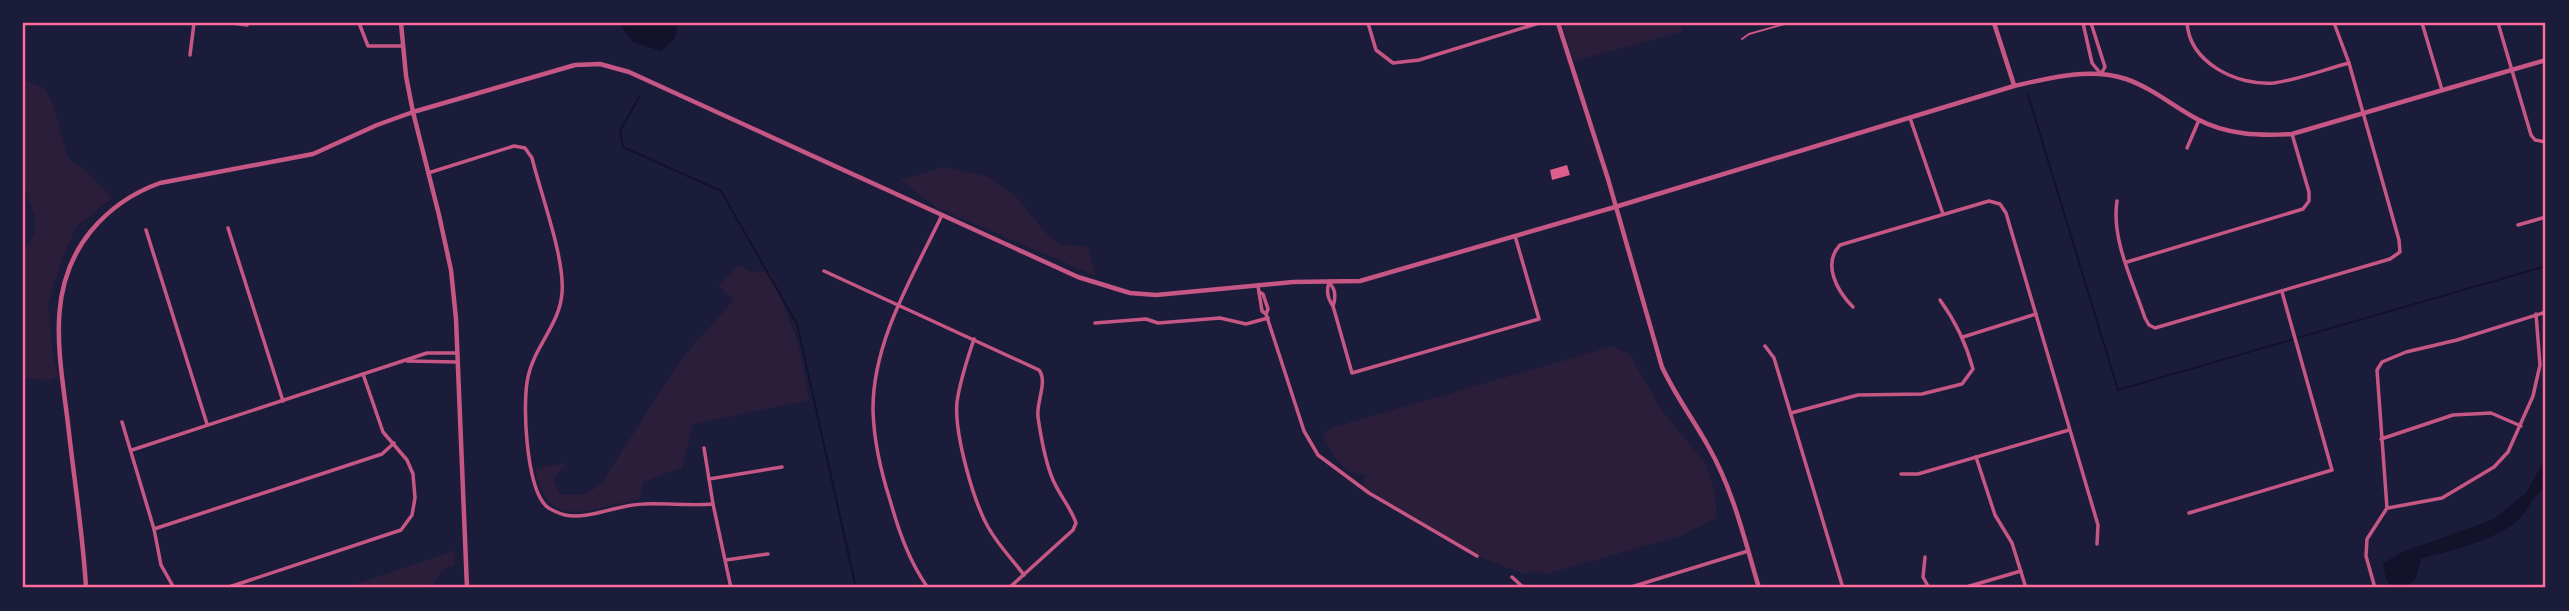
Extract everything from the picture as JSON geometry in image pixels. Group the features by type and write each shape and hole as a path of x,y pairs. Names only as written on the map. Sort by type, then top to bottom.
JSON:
{"street":[{"path":"190,55 194,23"},
{"path":"233,23 247,25"},
{"path":"359,23 368,46 403,46"},
{"path":"401,23 413,112 451,270 467,588"},
{"path":"1367,23 1376,50 1392,63 1419,60 1539,23"},
{"path":"1558,23 1662,367 1674,392 1709,447 1728,488 1759,588"},
{"path":"1994,23 2014,86"},
{"path":"2083,23 2092,63 2101,74"},
{"path":"2091,23 2105,67 2101,74"},
{"path":"2187,23 2189,35 2204,60 2221,72 2246,80 2273,83 2349,63"},
{"path":"2117,201 2115,219 2127,262 2145,318 2148,325 2155,328 2390,259 2400,251 2349,63 2334,23"},
{"path":"2422,23 2442,90"},
{"path":"2498,23 2531,135 2535,140 2546,142"},
{"path":"86,588 57,334 64,281 71,261 103,217 141,190 184,177 313,154 413,112 575,65 600,64 613,67 1079,277 1130,293 1156,295 1293,282 1360,281 2014,86 2057,76 2101,74 2125,79 2148,89 2199,120 2246,134 2292,134 2546,60"},
{"path":"1910,118 1943,214"},
{"path":"2187,148 2199,120"},
{"path":"2127,262 2303,209 2309,201 2309,192 2292,134"},
{"path":"429,173 509,147 525,148 533,158 562,282 559,310 528,374 523,411 532,473 537,492 546,507 565,515 586,515 643,503 713,504"},
{"path":"1853,307 1841,296 1831,265 1832,253 1840,245 1989,201 2000,204 2006,213 2098,525 2097,544"},
{"path":"928,588 912,564 898,529 874,428 874,397 878,370 898,305 942,215"},
{"path":"2518,225 2546,217"},
{"path":"228,228 283,401"},
{"path":"146,230 207,424"},
{"path":"1329,283 1329,301 1333,306 1352,373 1538,318 1515,236"},
{"path":"824,271 1039,370 1043,379 1037,402 1041,438 1052,478 1076,523 1073,530 1010,588"},
{"path":"1258,286 1262,311 1267,316 1304,431 1318,455 1369,493 1477,556"},
{"path":"2189,513 2332,470 2282,292"},
{"path":"1791,413 1858,395 1922,394 1962,384 1972,369 1963,337 1940,300"},
{"path":"2375,588 2366,555 2367,539 2387,508 2377,370 2382,362 2406,352 2457,340 2546,312"},
{"path":"1963,337 2036,314"},
{"path":"2387,508 2442,498 2494,467 2508,452 2533,396 2540,365 2536,314"},
{"path":"1095,323 1146,319 1157,323 1220,318 1245,324 1267,316"},
{"path":"974,340 959,391 959,437 987,525 1024,575"},
{"path":"1765,346 1774,358 1843,588"},
{"path":"132,450 427,353 457,353"},
{"path":"405,361 457,362"},
{"path":"226,588 401,530 412,515 413,474 407,460 378,422 363,373"},
{"path":"2381,439 2453,415 2491,413 2521,426"},
{"path":"122,422 154,529 161,565 174,588"},
{"path":"1901,474 1918,474 2069,430"},
{"path":"154,529 382,454 394,443"},
{"path":"704,448 713,504 732,588"},
{"path":"1976,457 1995,515 2012,543 2026,588"},
{"path":"709,479 782,467"},
{"path":"1628,588 1748,551"},
{"path":"726,560 768,554"},
{"path":"1925,557 1923,577 1929,588"},
{"path":"1963,588 2021,571"},
{"path":"1512,577 1524,588"}],"lane":[{"path":"1742,39 1749,34 1788,23"}],"shaded area":[{"path":"619,23 678,23 675,38 661,51 633,42"},
{"path":"1562,23 1679,23 1684,31 1574,61"},
{"path":"23,80 44,88 53,104 68,158 83,168 112,198 76,227 62,259 48,304 53,358 59,376 50,380 23,378 23,247 30,244 35,231 35,216 23,183"},
{"path":"944,167 989,177 1016,197 1048,235 1061,245 1087,246 1096,276 938,208 900,180"},
{"path":"738,265 750,271 771,272 798,343 809,400 693,424 682,467 643,482 639,500 574,512 561,510 550,503 541,489 535,468 567,463 553,479 560,494 583,494 602,482 682,358 733,301 719,286"},
{"path":"1613,346 1630,355 1662,411 1705,463 1715,493 1717,518 1680,536 1546,574 1532,571 1524,574 1475,555 1363,491 1365,475 1344,467 1323,436 1331,428"},
{"path":"2546,458 2546,488 2512,525 2474,544 2421,558 2416,578 2405,588 2391,588 2383,564 2400,553 2492,520 2526,493"},
{"path":"454,551 455,565 446,567 433,584 401,588 345,588"}],"building":[{"path":"1567,165 1570,175 1552,180 1550,170"}],"waterway":[{"path":"2028,95 2118,390 2546,266"},
{"path":"639,97 620,131 623,147 721,191 797,324 856,588"}]}
